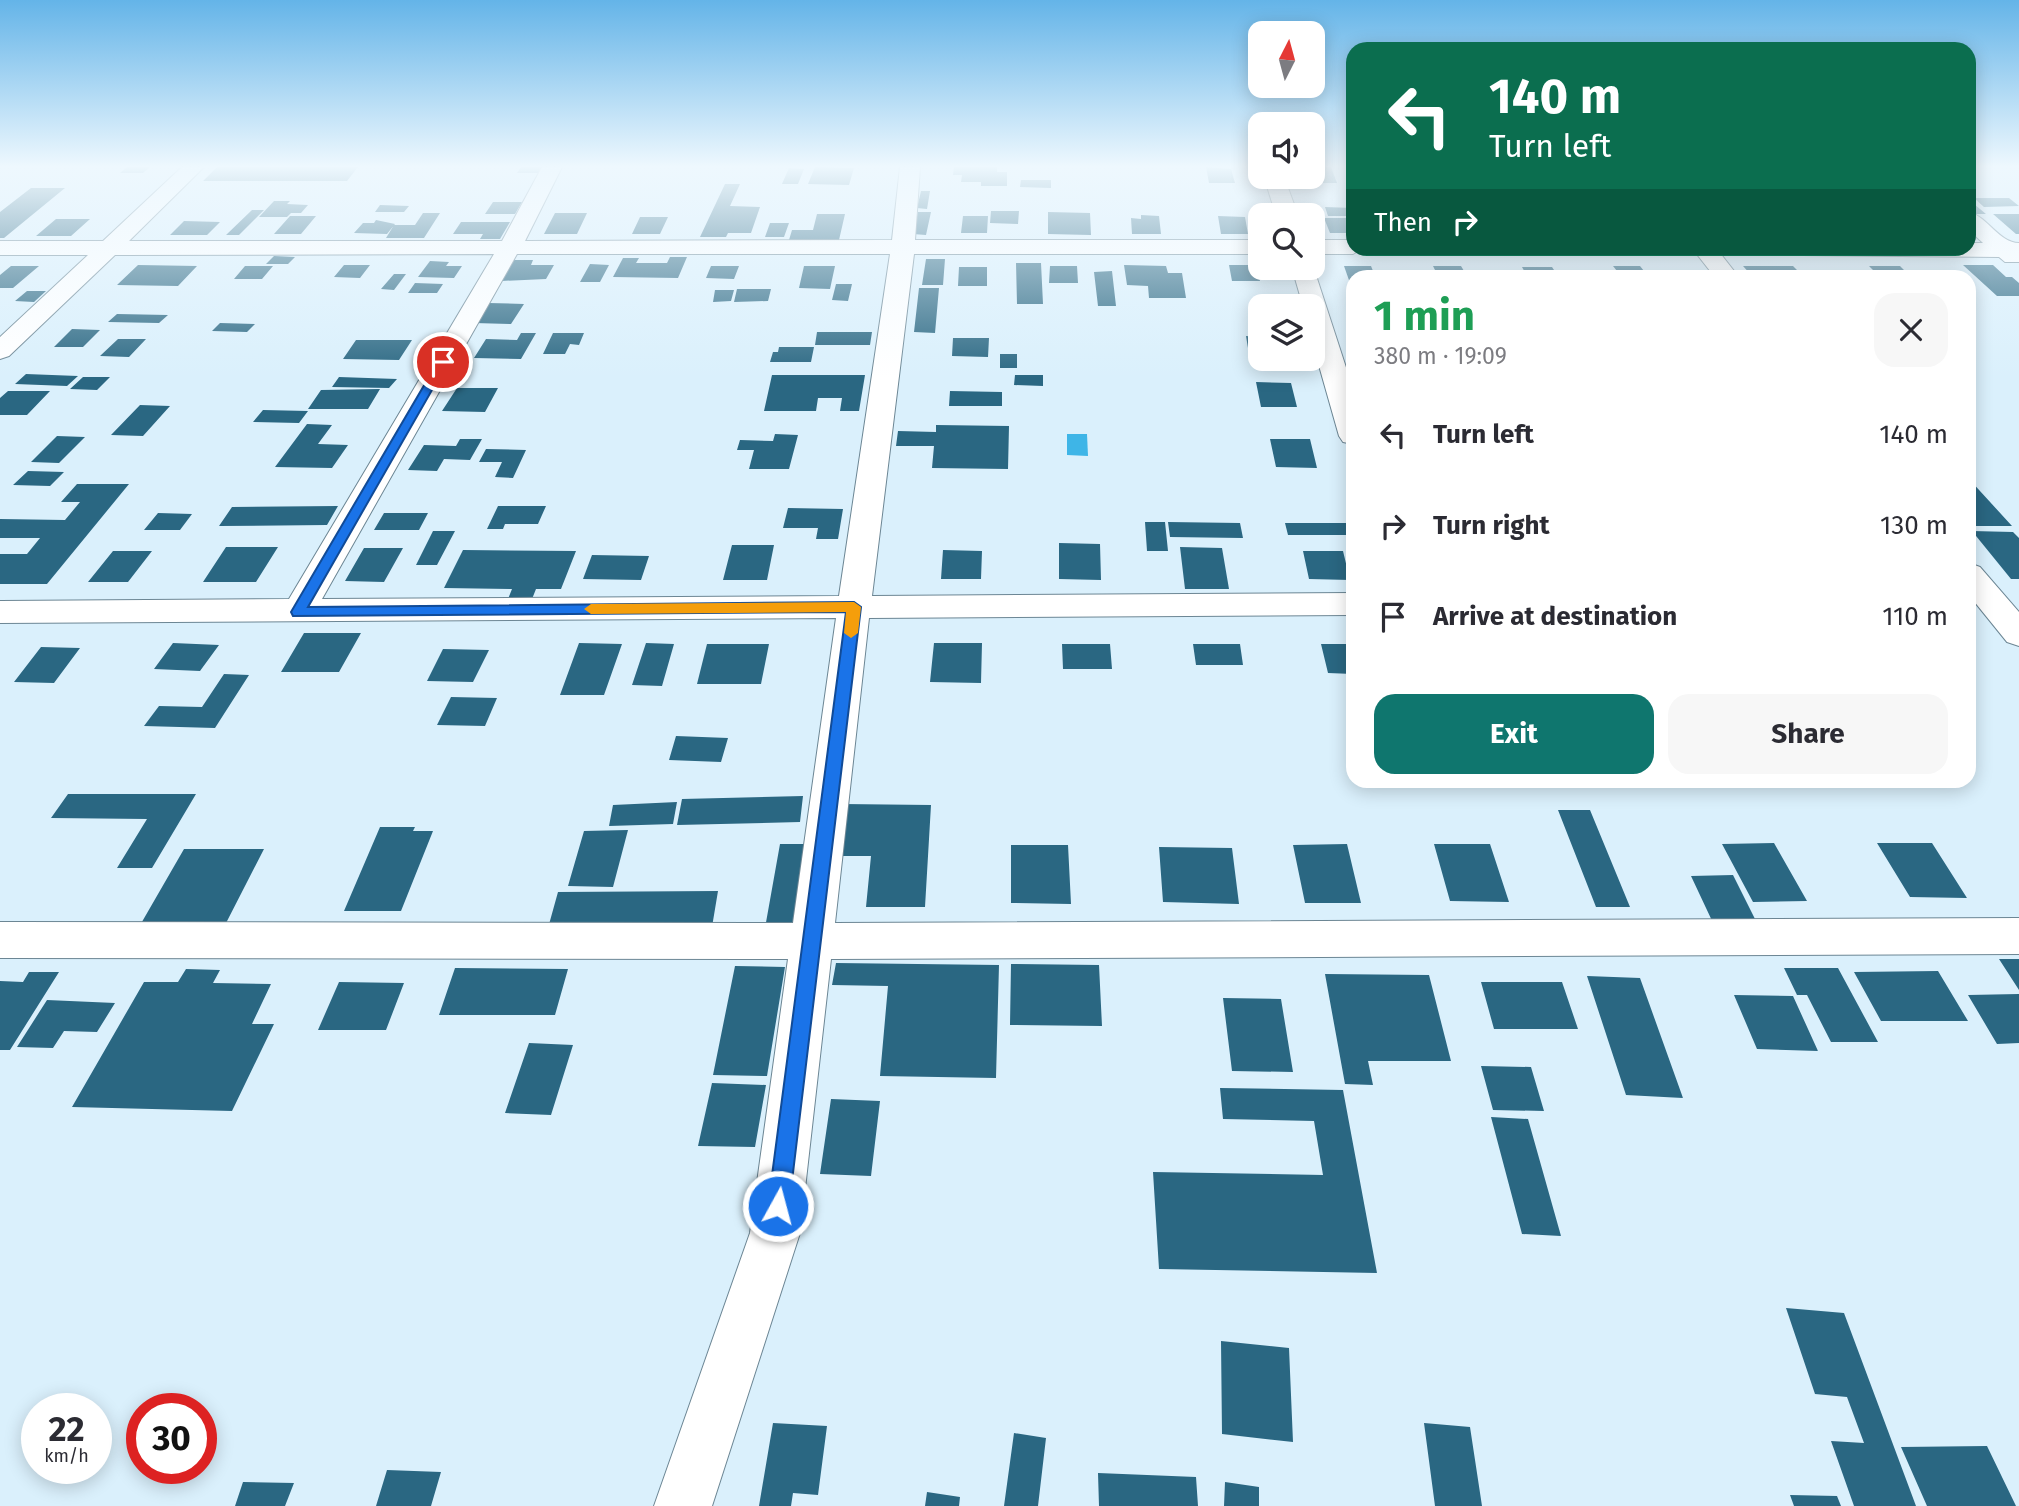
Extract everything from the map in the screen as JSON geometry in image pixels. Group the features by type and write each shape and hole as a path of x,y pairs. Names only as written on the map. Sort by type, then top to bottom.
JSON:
{"street":[{"path":"0,351 121,237"},
{"path":"298,612 515,237"},
{"path":"682,1506 775,1233 904,237"},
{"path":"1993,237 2014,254"},
{"path":"0,248 1248,247"},
{"path":"1325,247 1346,247"},
{"path":"1976,253 2014,254"},
{"path":"1710,256 1721,270"},
{"path":"1308,280 1346,412"},
{"path":"1976,583 2002,618"},
{"path":"0,612 1346,604"},
{"path":"0,940 812,941 2019,936"}],"water":[{"path":"1067,434 1087,434 1088,456 1067,455"}],"building":[{"path":"481,237 501,237 500,239"},
{"path":"790,237 840,237 839,240 789,240"},
{"path":"274,256 295,257 288,264 266,264"},
{"path":"670,257 687,257 678,278 613,277 623,258 639,258 636,263 667,263"},
{"path":"926,259 945,259 943,285 922,285"},
{"path":"513,260 533,260 531,265 554,265 546,279 501,281"},
{"path":"430,261 449,262 446,266 462,266 454,278 418,277"},
{"path":"1016,263 1041,263 1043,304 1017,304"},
{"path":"590,264 609,265 600,282 580,282"},
{"path":"138,265 197,266 178,286 117,285"},
{"path":"344,265 370,265 360,278 334,277"},
{"path":"1124,265 1166,266 1168,273 1182,273 1186,298 1149,298 1148,286 1127,285"},
{"path":"1229,265 1248,265 1248,280 1260,281 1232,281"},
{"path":"1963,265 1993,265 2006,277 2012,277 2019,283 2019,296 1997,296 1976,277 1976,270 1968,270"},
{"path":"11,266 39,266 13,288 0,288 0,275"},
{"path":"245,266 273,266 262,279 234,279"},
{"path":"711,266 739,266 734,279 706,278"},
{"path":"804,266 835,266 830,289 799,288"},
{"path":"1050,266 1077,266 1078,283 1049,283"},
{"path":"1344,266 1371,266 1373,270 1346,270"},
{"path":"1433,266 1461,266 1463,270 1435,270"},
{"path":"1613,266 1640,266 1643,270 1616,270"},
{"path":"1743,266 1793,266 1797,270 1747,270"},
{"path":"1869,266 1900,266 1904,270 1873,270"},
{"path":"959,267 987,267 987,286 958,286"},
{"path":"1522,267 1552,267 1554,270 1524,270"},
{"path":"1112,271 1116,306 1098,306 1094,272"},
{"path":"394,274 406,274 394,290 381,289"},
{"path":"415,283 443,284 437,293 408,293"},
{"path":"836,284 852,284 848,301 832,300"},
{"path":"919,288 939,288 935,333 914,332"},
{"path":"737,289 771,289 768,301 734,302"},
{"path":"715,290 734,290 731,301 713,302"},
{"path":"27,291 46,291 34,302 15,301"},
{"path":"488,303 524,304 511,324 474,323"},
{"path":"117,314 168,315 159,323 108,322"},
{"path":"220,323 255,324 247,332 212,331"},
{"path":"72,329 100,330 83,347 54,347"},
{"path":"817,332 872,332 870,345 815,345"},
{"path":"521,333 536,333 521,359 474,358 486,339 517,340"},
{"path":"553,333 584,333 579,345 570,344 565,354 543,354"},
{"path":"953,338 989,338 988,357 952,356"},
{"path":"118,339 146,339 129,357 100,356"},
{"path":"356,340 412,340 399,360 343,359"},
{"path":"779,347 814,347 811,362 770,362 773,352 778,352"},
{"path":"1000,354 1017,354 1017,368 1000,368"},
{"path":"26,374 78,376 67,386 15,384"},
{"path":"772,375 865,375 859,411 840,411 842,398 818,398 816,411 764,411"},
{"path":"1015,375 1043,375 1043,386 1014,385"},
{"path":"83,377 110,377 97,390 70,389"},
{"path":"339,377 397,379 389,388 332,387"},
{"path":"1256,382 1291,383 1297,407 1261,407"},
{"path":"457,388 498,388 485,412 442,411"},
{"path":"380,389 368,409 308,409 321,390"},
{"path":"8,391 50,391 27,415 0,415 0,398"},
{"path":"950,391 1002,392 1002,406 949,406"},
{"path":"140,405 170,406 143,436 111,435"},
{"path":"263,410 308,411 299,423 253,422"},
{"path":"307,424 332,425 318,444 348,445 332,468 275,467"},
{"path":"936,425 1009,426 1008,469 932,468 934,446 896,446 898,431 936,432"},
{"path":"775,434 798,435 789,469 749,469 754,450 737,450 740,440 773,441"},
{"path":"57,436 85,437 59,463 31,462"},
{"path":"460,439 482,439 470,460 444,459 437,471 408,470 424,445 456,446"},
{"path":"1270,439 1310,439 1317,468 1276,467"},
{"path":"486,449 526,450 513,478 495,477 502,462 479,462"},
{"path":"28,471 64,472 50,486 13,485"},
{"path":"77,484 129,484 47,584 0,584 0,554 27,554 40,538 0,538 0,519 65,520 80,502 61,502"},
{"path":"1976,487 2012,526 1976,526"},
{"path":"338,506 327,525 219,526 232,507"},
{"path":"498,506 546,506 538,524 505,524 503,529 487,529"},
{"path":"788,508 843,509 838,539 816,539 818,528 783,528"},
{"path":"158,513 192,514 180,530 144,530"},
{"path":"384,513 428,513 419,530 374,530"},
{"path":"1145,522 1165,522 1168,551 1147,551"},
{"path":"1168,522 1240,523 1243,538 1170,537"},
{"path":"1285,523 1346,523 1346,535 1288,535"},
{"path":"433,531 455,531 437,565 416,565"},
{"path":"1976,531 2013,532 2019,538 2019,579 2011,579 1976,536"},
{"path":"1059,543 1100,544 1101,580 1059,579"},
{"path":"732,545 774,545 767,580 723,580"},
{"path":"226,547 278,547 256,582 203,582"},
{"path":"1180,547 1222,548 1229,589 1185,589"},
{"path":"364,548 403,548 384,582 345,581"},
{"path":"463,550 576,551 561,589 536,589 532,599 508,599 512,589 444,588"},
{"path":"943,550 982,551 981,579 941,579"},
{"path":"113,551 152,551 128,582 88,582"},
{"path":"1303,551 1343,551 1346,580 1309,579"},
{"path":"592,555 649,556 641,580 583,579"},
{"path":"304,633 361,633 339,672 281,672"},
{"path":"173,643 219,645 200,671 154,669"},
{"path":"579,643 622,644 604,695 560,695"},
{"path":"646,643 674,644 662,686 632,685"},
{"path":"934,643 982,643 981,683 930,682"},
{"path":"707,644 769,644 761,684 697,684"},
{"path":"1062,644 1110,644 1112,669 1063,669"},
{"path":"1193,644 1240,644 1243,665 1196,665"},
{"path":"1321,644 1346,644 1346,674 1328,673"},
{"path":"41,647 80,648 54,683 14,682"},
{"path":"443,649 489,650 473,682 427,681"},
{"path":"224,674 249,675 215,728 144,726 159,706 202,707"},
{"path":"451,697 497,698 485,726 437,725"},
{"path":"676,736 728,738 721,762 669,760"},
{"path":"68,794 196,794 152,868 117,868 147,819 51,818"},
{"path":"803,796 800,822 677,825 682,799"},
{"path":"677,802 673,824 609,826 613,805"},
{"path":"842,804 931,805 925,907 866,907 871,856 836,856"},
{"path":"1558,810 1590,810 1630,907 1596,907"},
{"path":"380,827 415,827 413,831 433,831 401,911 344,911"},
{"path":"628,830 613,887 568,886 584,831"},
{"path":"1774,843 1807,901 1753,902 1722,844"},
{"path":"1877,843 1932,843 1967,898 1910,897"},
{"path":"780,844 807,844 794,928 765,928"},
{"path":"1347,844 1361,903 1305,903 1293,845"},
{"path":"1434,844 1490,844 1509,902 1450,901"},
{"path":"1011,845 1068,845 1071,904 1011,903"},
{"path":"1159,847 1232,848 1239,904 1163,902"},
{"path":"184,849 264,849 224,927 139,927"},
{"path":"1733,875 1758,925 1714,925 1691,876"},
{"path":"718,891 712,927 548,928 558,892"},
{"path":"1999,959 2019,959 2019,990"},
{"path":"836,963 999,965 996,1078 880,1076 888,986 832,985"},
{"path":"1011,964 1099,965 1102,1026 1010,1025"},
{"path":"735,966 785,967 767,1076 713,1075"},
{"path":"455,968 568,969 555,1015 439,1015"},
{"path":"1784,968 1838,968 1878,1042 1831,1042 1807,995 1797,995"},
{"path":"186,969 220,970 213,983 271,984 252,1024 274,1024 232,1111 72,1107 144,982 178,982"},
{"path":"1938,971 1968,1021 1881,1021 1854,972"},
{"path":"29,972 59,972 10,1050 0,1050 0,981 23,982"},
{"path":"1325,974 1429,975 1451,1061 1368,1061 1373,1085 1345,1084"},
{"path":"1587,976 1640,978 1683,1098 1626,1095"},
{"path":"339,982 404,983 386,1030 318,1030"},
{"path":"1481,982 1562,982 1578,1029 1494,1029"},
{"path":"2019,994 2019,1043 1997,1044 1968,995"},
{"path":"1734,995 1793,996 1818,1051 1757,1049"},
{"path":"1223,998 1281,999 1293,1072 1232,1071"},
{"path":"47,1000 115,1003 97,1032 64,1031 53,1048 17,1047"},
{"path":"529,1043 573,1045 551,1115 505,1113"},
{"path":"1481,1066 1531,1067 1544,1111 1493,1110"},
{"path":"712,1083 766,1085 755,1147 698,1146"},
{"path":"1220,1088 1343,1090 1377,1273 1159,1269 1153,1172 1323,1175 1314,1121 1223,1119"},
{"path":"831,1099 880,1101 871,1176 820,1174"},
{"path":"1491,1117 1528,1119 1561,1236 1522,1234"},
{"path":"1786,1308 1844,1313 1916,1506 1854,1506 1831,1441 1864,1443 1847,1397 1815,1394"},
{"path":"1221,1341 1289,1348 1293,1442 1222,1434"},
{"path":"773,1423 827,1426 818,1495 793,1493 791,1506 759,1506"},
{"path":"1424,1423 1470,1427 1482,1506 1435,1506"},
{"path":"1014,1433 1046,1438 1038,1506 1004,1506"},
{"path":"1987,1446 2016,1506 1927,1506 1901,1447"},
{"path":"387,1470 441,1472 431,1506 376,1506"},
{"path":"1098,1473 1196,1477 1198,1506 1099,1506"},
{"path":"243,1482 294,1483 285,1506 235,1506"},
{"path":"1225,1482 1259,1487 1259,1506 1224,1506"},
{"path":"927,1492 960,1497 959,1506 925,1506"},
{"path":"1790,1495 1837,1496 1841,1506 1794,1506"}],"slow traffic":[{"path":"591,609 854,607 851,633"}],"route":[{"path":"443,362 298,612 854,607 778,1206"}]}
